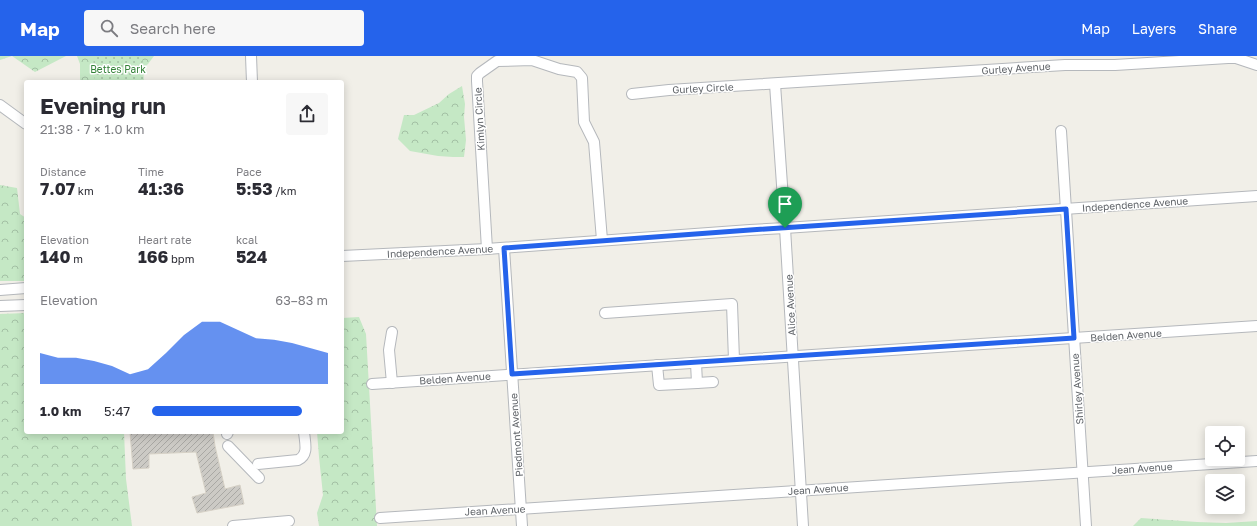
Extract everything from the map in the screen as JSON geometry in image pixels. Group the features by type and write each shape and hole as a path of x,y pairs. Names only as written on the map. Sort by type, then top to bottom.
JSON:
{"street":[{"path":"251,56 252,80"},
{"name":"Gurley Avenue","path":"775,84 1065,65 1115,65 1228,58 1236,58 1257,65"},
{"name":"Kimlyn Circle","path":"487,249 477,76 497,61 532,60 558,69 577,72 582,78 584,122 594,142 602,240"},
{"name":"Gurley Circle","path":"632,94 669,90 775,84"},
{"name":"Alice Avenue","path":"775,84 803,526"},
{"path":"0,105 24,123"},
{"name":"Shirley Avenue","path":"1061,132 1086,526"},
{"name":"Independence Avenue","path":"344,256 504,248 602,240 1257,196"},
{"name":"Piedmont Avenue","path":"504,248 522,526"},
{"path":"0,290 24,288"},
{"path":"605,313 732,304 734,360"},
{"path":"0,306 24,305"},
{"name":"Belden Avenue","path":"372,384 1257,326"},
{"path":"392,332 389,350 392,383"},
{"path":"696,363 697,383"},
{"path":"657,365 658,385 714,382"},
{"path":"258,464 298,460 303,458 306,452 304,434"},
{"path":"228,446 259,478"},
{"name":"Jean Avenue","path":"380,518 1257,461"},
{"path":"233,526 288,521"}],"green space":[{"path":"0,56 12,56 0,60"},
{"path":"12,56 66,56 35,72"},
{"name":"Bettes Park","path":"77,56 154,56 148,64 128,80 80,80 80,64"},
{"name":"Bettes Park","path":"93,56 142,56 144,80 95,80"},
{"path":"462,86 465,104 464,117 466,140 464,157 438,156 410,151 398,139 404,115 414,115 439,103 449,94"},
{"path":"0,185 17,188 20,214 24,217 24,281 0,281"},
{"path":"24,313 24,434 124,434 126,479 132,526 0,526 0,314"},
{"path":"359,317 366,334 377,526 319,526 317,513 323,495 317,434 344,434 344,318"},
{"path":"1141,518 1226,523 1257,521 1257,526 1133,526"}],"building":[{"path":"130,434 213,434 225,489 240,485 244,504 197,513 192,497 206,493 196,452 149,454 149,468 133,469"}],"route":[{"path":"1066,209 1074,338 512,374 504,248 785,228 1066,209"}]}
